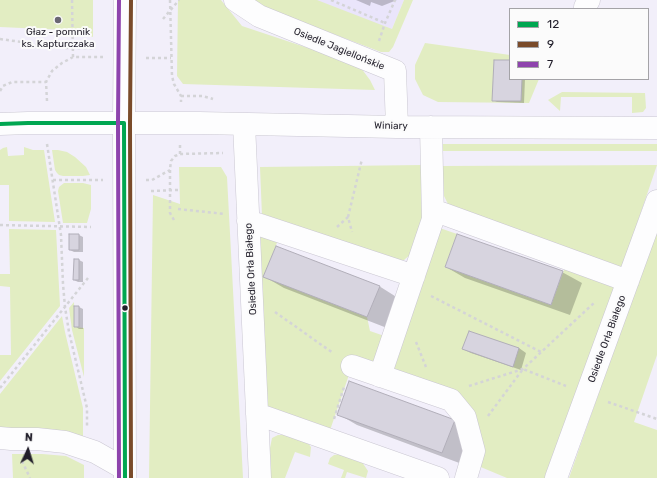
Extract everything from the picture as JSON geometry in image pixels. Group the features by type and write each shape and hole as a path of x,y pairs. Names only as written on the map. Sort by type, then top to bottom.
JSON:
{"street":[{"path":"125,0 125,473"},
{"name":"Osiedle Jagiellońskie","path":"235,0 259,16 395,71 397,127"},
{"name":"Winiary","path":"0,124 124,123 397,127 657,128"},
{"name":"Osiedle Orła Białego","path":"244,124 260,478"},
{"path":"380,376 432,220 431,127"},
{"name":"Osiedle Orła Białego","path":"556,478 587,394 624,279 657,201"},
{"path":"432,210 624,279"},
{"path":"248,222 412,281"},
{"path":"352,366 451,400 465,417 474,451 466,478"},
{"path":"257,414 438,478"},
{"path":"0,438 37,439 65,442 95,452 125,473"}],"path":[{"path":"47,108 46,82 52,71 73,57 72,0"},
{"path":"170,0 172,76 174,84 181,96"},
{"path":"163,19 179,0"},
{"path":"331,0 385,23"},
{"path":"382,34 395,0"},
{"path":"0,39 65,48 93,48"},
{"path":"0,91 3,86 12,82 46,82"},
{"path":"47,145 61,235 62,284 65,307 69,332 87,408 88,450"},
{"path":"174,220 170,213 170,170 171,161 175,156 180,154 219,154 245,149"},
{"path":"348,217 362,158"},
{"path":"151,191 178,190"},
{"path":"178,209 232,215 248,222"},
{"path":"0,225 91,227"},
{"path":"0,388 88,278"},
{"path":"471,438 523,369 624,279"},
{"path":"412,281 541,352"},
{"path":"402,310 439,396 523,369 657,419"},
{"path":"275,312 352,366 327,439"}],"shaded area":[{"path":"308,0 404,0 389,36"}],"green space":[{"path":"0,0 93,0 93,37 73,29 0,27"},
{"path":"178,0 221,0 242,26 344,60 361,68 375,90 183,84 177,76"},
{"path":"250,0 317,0 392,29 404,0 413,0 393,47 389,52 381,52 267,9"},
{"path":"425,43 509,55 509,80 539,80 529,103 438,102 423,95 415,79 415,65"},
{"path":"562,92 645,93 646,108 643,112 632,113 632,97 561,97 560,111 548,100"},
{"path":"439,144 657,144 657,151 439,151"},
{"path":"7,147 8,156 24,155 24,147 33,150 44,150 55,222 9,221 9,185 0,185 0,150"},
{"path":"52,150 67,152 75,157 86,167 90,175 59,175 55,170"},
{"path":"422,165 425,219 411,254 404,260 391,262 262,216 260,167"},
{"path":"657,165 621,271 448,204 443,194 442,166"},
{"path":"179,167 221,167 227,177 243,478 149,478 153,195 180,204"},
{"path":"64,183 83,183 91,185 91,209 87,223 63,223 58,191 59,187"},
{"path":"248,221 281,232 264,277 367,317 370,331 393,339 431,225 457,234 445,267 551,305 568,259 621,278 556,478 507,478 471,463 465,417 352,366 327,439 257,414"},
{"path":"657,226 657,355 634,422 657,430 657,478 569,478"},
{"path":"9,229 56,230 60,306 0,381 0,355 11,355 10,287 0,286 0,274 10,274"},
{"path":"74,302 75,327 84,328 84,377 72,330 69,308"},
{"path":"62,316 83,408 83,439 0,428 0,394"},
{"path":"278,435 286,435 308,443 311,447 310,457 295,452 285,478 271,478 270,448 272,438"},
{"path":"12,454 66,456 84,465 84,478 13,478"},
{"path":"341,454 362,462 368,471 366,478 347,472 345,478 341,478 344,470 328,464 330,458 334,455"}],"building":[{"path":"494,60 509,60 509,80 522,80 521,101 492,101"},
{"path":"69,234 79,234 79,250 69,250"},
{"path":"457,234 563,271 551,305 445,267"},
{"path":"276,246 380,286 367,317 263,277"},
{"path":"74,259 79,259 79,280 73,280"},
{"path":"74,306 79,306 79,327 74,327"},
{"path":"469,331 519,348 513,367 462,349"},
{"path":"349,381 455,420 442,453 337,415"}],"transit line":[{"name":"7","path":"119,0 119,478"},
{"name":"9","path":"131,0 131,478"},
{"name":"12","path":"124,123 125,478"},
{"name":"12","path":"0,124 124,123"}],"place":[{"name":"Głaz - pomnik ks. Kapturczaka","path":"58,20"}]}
